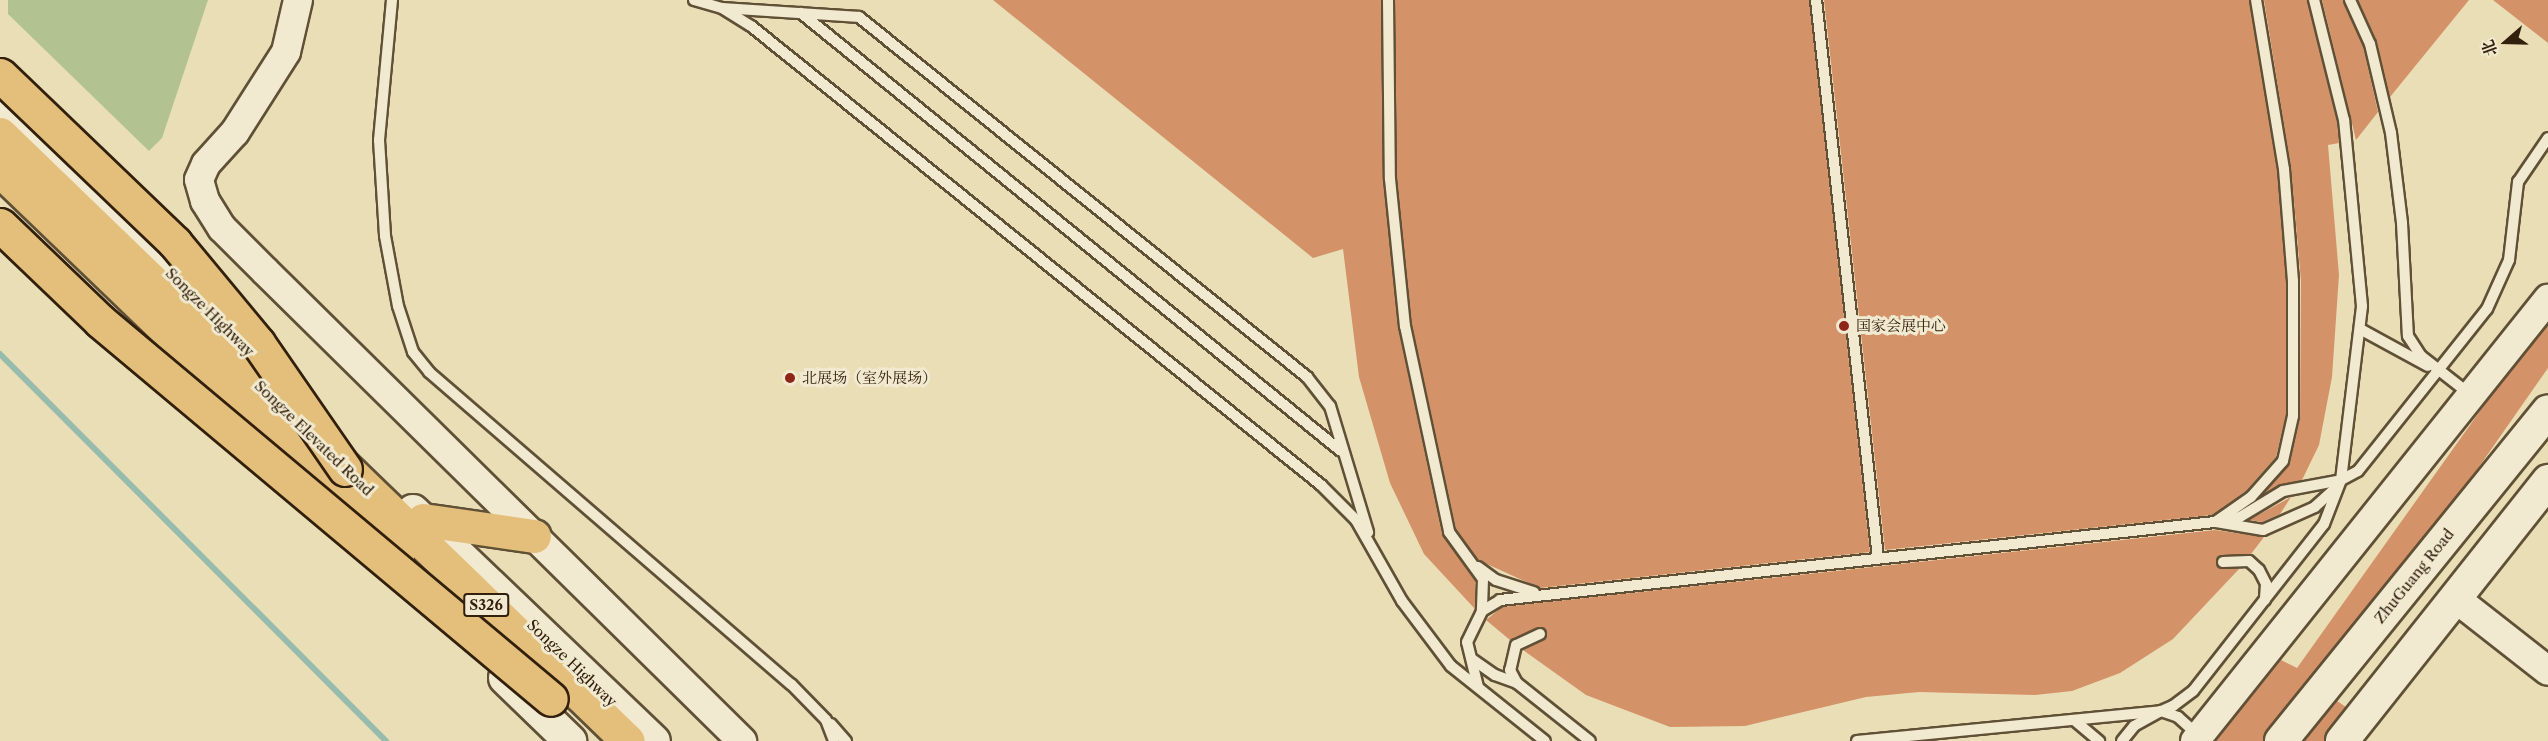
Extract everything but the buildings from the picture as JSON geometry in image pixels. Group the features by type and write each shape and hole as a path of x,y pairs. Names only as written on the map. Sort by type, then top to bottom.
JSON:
{"main road":[{"path":"0,75 175,243 258,343 345,469"},
{"name":"Songze Highway","path":"0,108 423,520 654,741"},
{"name":"Songze Elevated Road","path":"0,134 628,741"},
{"name":"Songze Elevated Road","path":"0,170 595,741"},
{"path":"0,189 570,741"},
{"path":"0,225 100,321 551,699"},
{"name":"ZhuGuang Road","path":"2280,741 2548,411"},
{"path":"2342,741 2548,481"},
{"path":"423,520 534,536"}],"street":[{"path":"298,0 286,52 235,132 206,164 199,180 205,201 222,228 265,272 742,741"},
{"path":"2197,739 2548,299"},
{"path":"2455,598 2548,671"}],"lane":[{"path":"392,0 382,86 380,162 385,236 398,306 413,352 429,372 791,684 846,741"},
{"path":"694,0 722,8 859,17 1300,371 1330,406 1341,451 1380,563"},
{"path":"1388,0 1390,180 1405,326 1449,532 1475,565 1485,593 1482,611 1467,642 1478,687"},
{"path":"1816,0 1878,558"},
{"path":"2215,522 2270,478 2283,461 2293,416 2293,281 2283,169 2256,0"},
{"path":"2122,741 2134,726 2193,691 2324,524 2341,480 2360,329 2356,214 2344,120 2314,0"},
{"path":"2350,0 2370,44 2391,133 2402,223 2408,336 2421,356 2471,395"},
{"path":"722,8 751,26 1321,485 1356,520 1425,635 1478,687 1545,741"},
{"path":"801,13 1341,451"},
{"path":"1482,611 1500,600 1553,593 2215,522 2240,517 2283,491 2341,480 2358,471 2440,370 2500,286 2509,260 2518,182 2548,138"},
{"path":"2360,329 2398,354 2440,370"},
{"path":"2215,522 2263,530 2288,521 2333,495 2341,480"},
{"path":"2223,562 2249,561 2259,570 2266,584 2265,600"},
{"path":"1475,565 1516,588 1553,593"},
{"path":"1517,683 1510,656 1526,638 1540,634"},
{"path":"1472,659 1495,675 1517,683 1590,741"},
{"path":"1857,741 2161,711 2178,717 2197,739"},
{"path":"826,720 834,741"},
{"path":"2074,720 2099,741"}],"green space":[{"path":"8,0 208,0 162,138 149,151 8,14"}],"waterway":[{"path":"0,354 386,741"}],"place":[{"name":"国家会展中心","path":"1844,326"},
{"name":"北展场（室外展场）","path":"790,378"}]}
